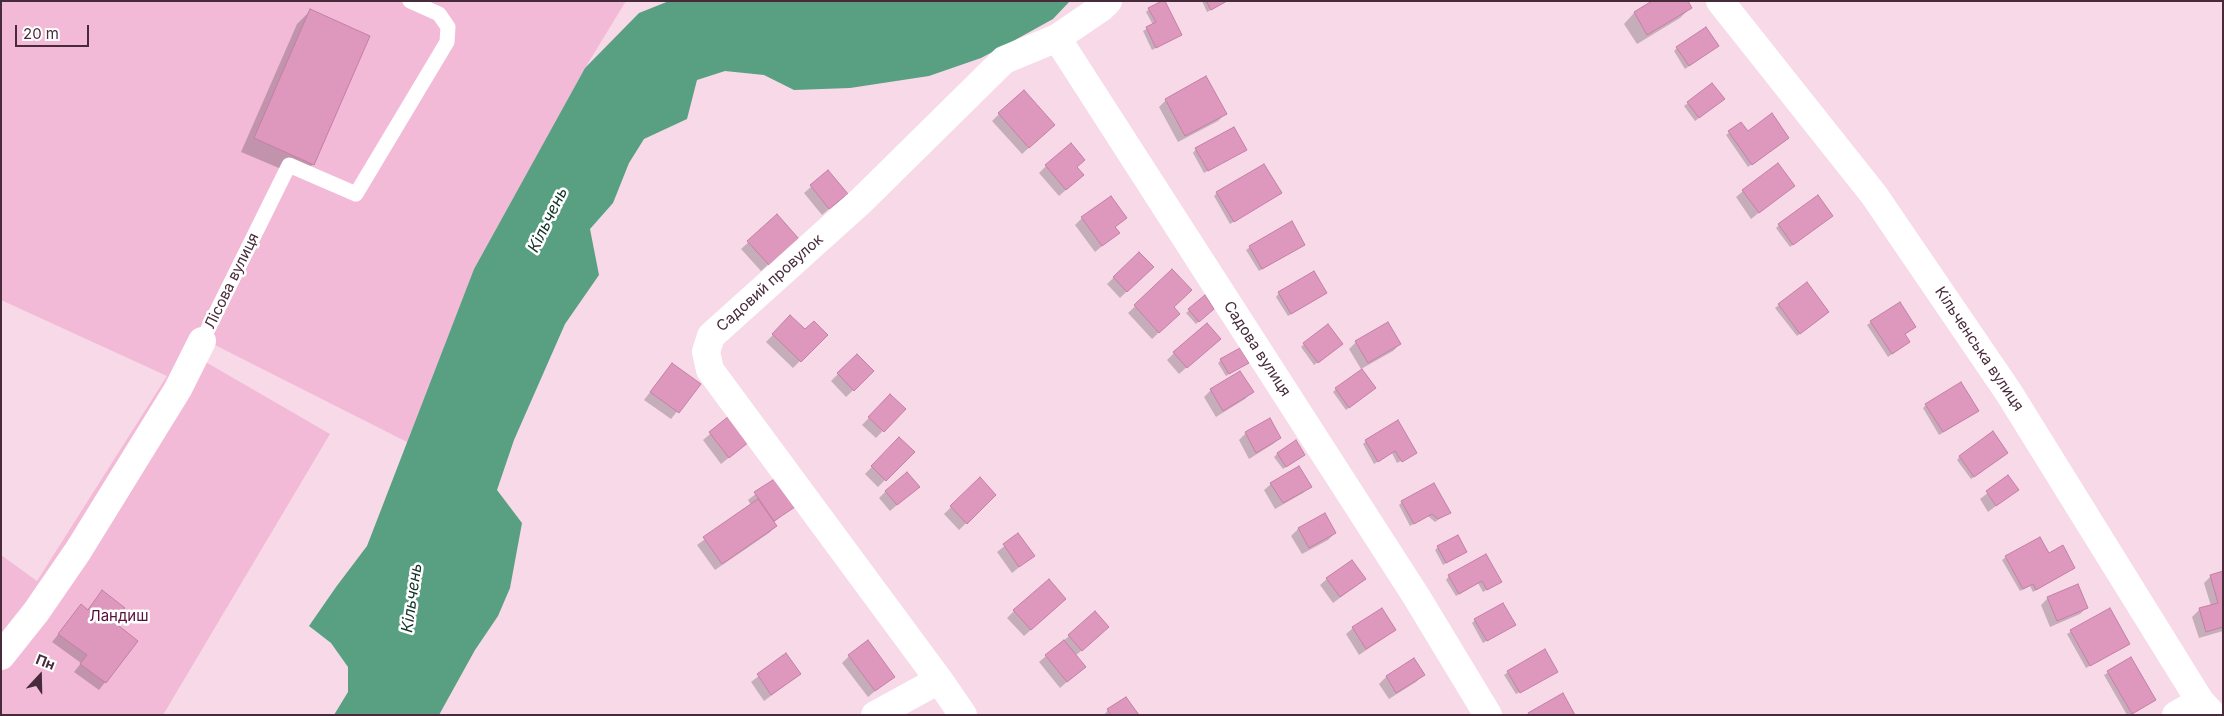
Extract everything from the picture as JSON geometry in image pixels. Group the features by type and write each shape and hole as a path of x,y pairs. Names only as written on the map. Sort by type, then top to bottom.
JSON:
{"street":[{"path":"1057,38 1101,8 1108,1"},
{"name":"Кільченська вулиця","path":"1720,1 1885,211 2009,392 2206,708"},
{"name":"Садовий провулок","path":"963,715 710,370 706,352 711,336 861,202 1004,60 1057,38"},
{"name":"Садова вулиця","path":"1057,38 1405,580 1488,715"},
{"name":"Лісова вулиця","path":"1,656 36,612 78,551 178,389 202,341"},
{"path":"875,715 939,680"},
{"path":"2176,715 2206,708"}],"lane":[{"name":"Лісова вулиця","path":"202,341 289,165 356,194 447,42 448,28 439,14 410,1"}],"green space":[{"name":"Ландиш","path":"1,1 626,1 585,68 474,269 407,442 207,341 197,357 330,434 163,715 1,715 1,555 37,581 167,376 1,300"}],"water":[{"name":"Кільчень","path":"669,1 1070,1 1053,19 1015,40 981,58 929,76 850,88 794,90 764,75 725,71 697,80 687,119 644,139 629,163 613,203 590,229 599,275 565,324 514,440 497,490 522,523 510,588 498,616 475,650 439,715 334,715 348,692 348,667 331,643 309,626 367,546 474,269 585,68 639,13"}],"building":[{"path":"1165,1 1182,35 1156,48 1146,27 1156,22 1148,8"},
{"path":"1206,1 1227,1 1211,10"},
{"path":"1652,1 1688,1 1692,8 1647,35 1634,12"},
{"path":"310,9 370,36 314,165 254,138"},
{"path":"1706,27 1719,46 1689,66 1676,47"},
{"path":"1206,76 1227,114 1185,136 1165,99"},
{"path":"1712,83 1725,99 1699,118 1687,102"},
{"path":"1024,90 1055,125 1029,148 998,113"},
{"path":"1772,113 1789,138 1752,165 1728,131 1741,122 1748,131"},
{"path":"1234,127 1247,150 1208,171 1195,148"},
{"path":"1071,143 1085,160 1077,167 1084,175 1066,190 1045,165"},
{"path":"1778,163 1795,186 1759,213 1742,190"},
{"path":"1264,164 1282,193 1234,222 1216,192"},
{"path":"828,170 848,194 829,209 810,185"},
{"path":"1818,195 1833,216 1793,245 1778,224"},
{"path":"1111,196 1127,218 1115,227 1120,233 1102,246 1081,217"},
{"path":"777,214 799,239 769,265 747,241"},
{"path":"1292,221 1305,245 1262,269 1249,246"},
{"path":"1139,252 1154,267 1127,292 1113,277"},
{"path":"1172,269 1192,290 1174,307 1180,314 1159,333 1134,305"},
{"path":"1314,271 1327,293 1291,314 1278,292"},
{"path":"1807,282 1829,312 1800,334 1778,304"},
{"path":"1205,295 1214,309 1199,322 1188,309"},
{"path":"1900,302 1916,327 1905,334 1910,342 1892,354 1870,321"},
{"path":"790,315 805,329 814,321 828,335 801,362 772,334"},
{"path":"1388,322 1401,344 1368,363 1355,341"},
{"path":"1207,323 1221,339 1187,368 1173,352"},
{"path":"1328,324 1343,344 1318,363 1303,343"},
{"path":"1240,348 1249,363 1229,374 1220,359"},
{"path":"857,354 874,371 854,391 837,373"},
{"path":"672,363 701,384 679,413 650,392"},
{"path":"1362,369 1376,388 1349,408 1335,388"},
{"path":"1240,371 1254,392 1223,411 1210,389"},
{"path":"1961,382 1979,411 1943,432 1925,404"},
{"path":"890,394 906,409 884,432 868,417"},
{"path":"729,416 749,442 729,458 709,432"},
{"path":"1270,418 1281,438 1256,453 1245,432"},
{"path":"1398,420 1417,453 1402,462 1395,451 1378,462 1365,440"},
{"path":"1993,431 2008,453 1974,477 1959,456"},
{"path":"899,437 915,452 886,481 871,466"},
{"path":"1296,440 1305,455 1286,467 1277,453"},
{"path":"1299,466 1312,487 1283,503 1270,483"},
{"path":"907,472 920,487 897,505 885,491"},
{"path":"2008,475 2019,490 1996,506 1986,491"},
{"path":"980,477 996,495 967,524 950,506"},
{"path":"776,478 795,507 774,521 754,492"},
{"path":"1434,483 1451,513 1438,519 1432,514 1414,524 1401,501"},
{"path":"758,499 777,526 722,564 703,537"},
{"path":"1325,513 1336,533 1309,548 1298,528"},
{"path":"1018,533 1035,556 1019,567 1003,544"},
{"path":"1458,535 1467,552 1446,563 1437,546"},
{"path":"2040,537 2049,553 2063,545 2075,568 2036,590 2033,584 2023,589 2005,556"},
{"path":"1486,554 1502,582 1487,590 1482,581 1459,594 1448,575"},
{"path":"1352,560 1366,579 1340,597 1326,578"},
{"path":"2223,571 2223,627 2206,632 2199,608 2218,603 2210,575"},
{"path":"1049,579 1066,599 1031,630 1013,610"},
{"path":"2078,584 2088,608 2057,621 2047,597"},
{"path":"102,590 125,608 114,622 138,641 106,683 80,664 87,655 58,634 81,604 88,610"},
{"path":"1503,603 1516,625 1487,641 1474,619"},
{"path":"1382,608 1396,630 1366,649 1352,627"},
{"path":"2110,608 2130,644 2090,666 2070,630"},
{"path":"1095,611 1109,627 1082,651 1068,635"},
{"path":"868,640 895,677 875,691 848,655"},
{"path":"1064,640 1086,667 1067,682 1045,655"},
{"path":"1545,649 1558,672 1520,693 1507,671"},
{"path":"786,653 801,674 771,695 757,674"},
{"path":"2131,657 2156,700 2132,714 2107,671"},
{"path":"1414,658 1425,675 1396,693 1386,676"},
{"path":"1563,693 1575,715 1529,715 1528,713"},
{"path":"1126,697 1139,715 1111,715 1107,709"}]}
